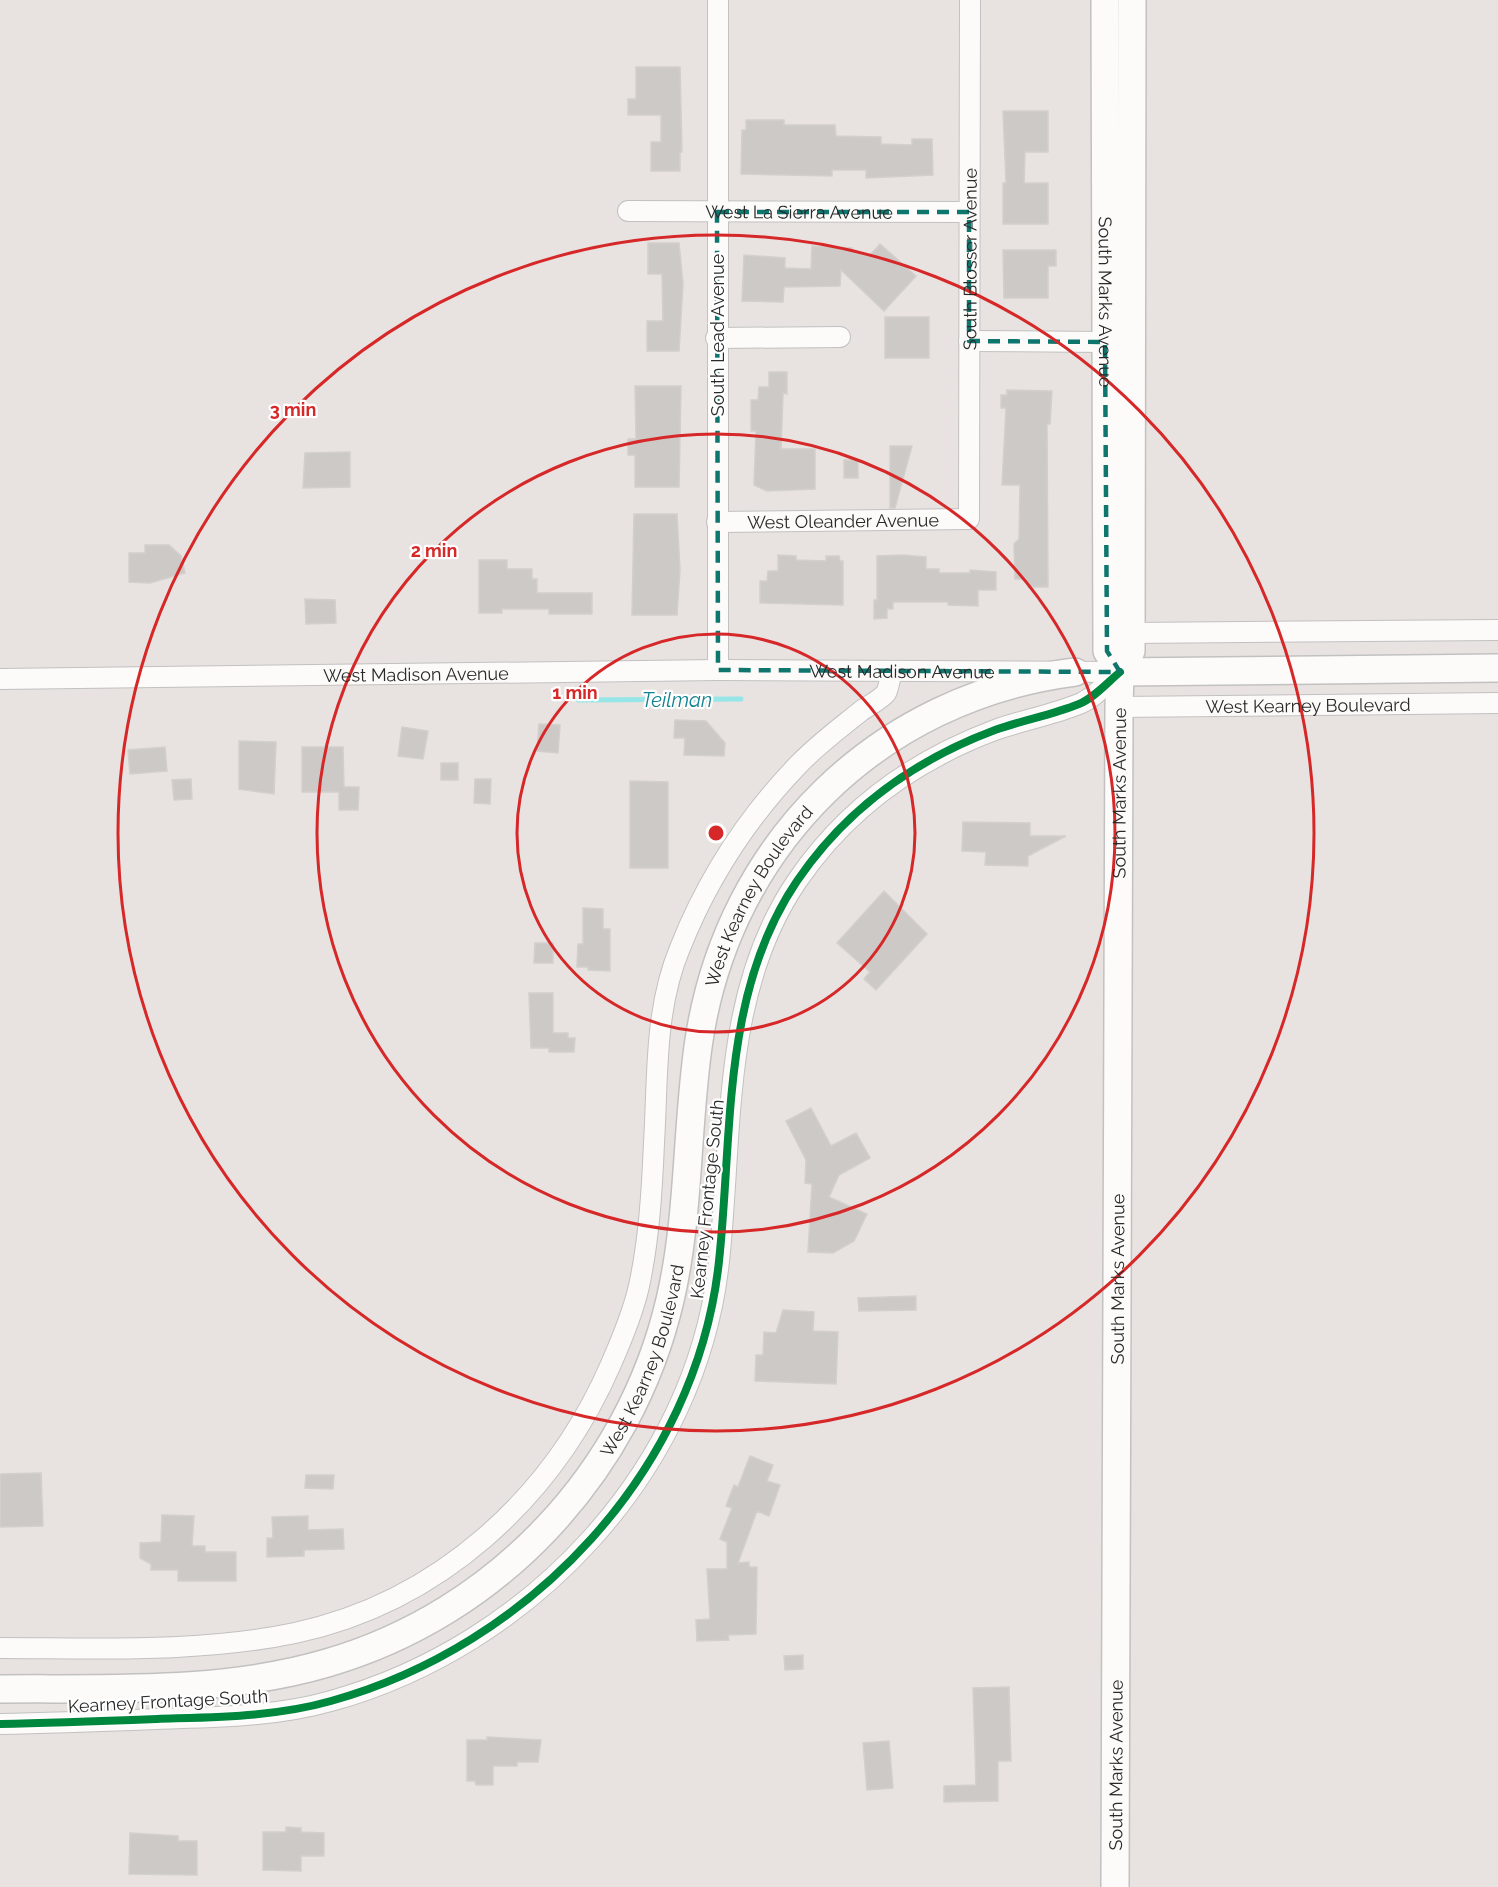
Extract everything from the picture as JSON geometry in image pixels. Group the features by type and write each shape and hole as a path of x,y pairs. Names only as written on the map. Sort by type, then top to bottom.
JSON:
{"main road":[{"name":"South Marks Avenue","path":"1106,0 1107,651 1120,672"},
{"name":"South Marks Avenue","path":"1115,1887 1119,707 1120,672 1131,651 1132,0"},
{"name":"West Kearney Boulevard","path":"1120,672 1498,668"},
{"name":"West Kearney Boulevard","path":"0,1689 196,1684 259,1678 328,1663 366,1650 433,1618 489,1581 525,1550 566,1508 602,1460 632,1408 655,1354 670,1299 681,1238 700,1037 710,989 739,910 761,871 784,837 829,785 901,733 951,706 999,686 1075,672"}],"street":[{"name":"South Lead Avenue","path":"718,0 716,338 718,670"},
{"name":"South Blosser Avenue","path":"969,519 970,0"},
{"name":"West La Sierra Avenue","path":"628,211 969,212"},
{"path":"716,338 840,337"},
{"path":"969,341 1105,342"},
{"name":"West Oleander Avenue","path":"717,522 969,519"},
{"path":"1131,633 1498,630"},
{"name":"West Madison Avenue","path":"0,679 718,670 1120,672"},
{"path":"0,1648 120,1648 238,1642 294,1633 359,1615 395,1598 457,1559 487,1536 548,1474 596,1400 624,1336 639,1288 654,1144 658,1043 665,1001 677,954 703,896 738,838 799,764 887,692 892,671"},
{"name":"Kearney Frontage South","path":"0,1724 222,1717 333,1701 403,1675 473,1638 522,1605 576,1557 621,1505 645,1472 676,1414 696,1364 710,1316 719,1266 740,1026 750,981 775,916 819,851 871,798 930,759 959,744 1030,717 1082,703 1120,672"},
{"name":"West Kearney Boulevard","path":"1119,707 1498,703"}],"highlighted area":[{"path":"717,212 969,212 969,341 1105,342 1107,651 1120,672 718,670"}],"building":[{"path":"636,67 680,67 682,152 680,152 680,171 651,171 651,142 661,142 661,115 628,115 628,99 636,99"},
{"path":"1003,111 1048,111 1048,152 1025,152 1024,183 1048,183 1048,224 1003,224 1003,183 1006,183"},
{"path":"746,120 784,120 784,125 835,125 836,136 881,137 881,144 912,145 912,139 932,139 933,175 866,178 866,170 832,170 832,176 741,174 742,130 746,130"},
{"path":"648,243 679,243 683,284 679,351 647,351 647,321 663,321 662,274 648,274"},
{"path":"880,244 916,276 884,311 841,270 840,286 784,287 783,302 742,301 744,255 785,258 785,268 811,269 812,246 852,248 851,252 869,256"},
{"path":"1003,250 1056,250 1056,266 1048,266 1048,298 1004,298"},
{"path":"885,317 929,317 929,358 885,358"},
{"path":"769,372 787,372 787,394 783,393 781,449 815,449 815,489 767,491 754,485 756,431 751,431 751,400 758,400 759,387 769,387"},
{"path":"635,386 681,386 679,487 635,487 635,455 628,455 628,439 636,439"},
{"path":"1007,390 1052,391 1050,424 1047,424 1048,587 1028,587 1026,579 1015,579 1014,544 1019,539 1020,485 1002,485 1006,408 1001,408 1001,395 1007,395"},
{"path":"890,446 912,446 895,508 890,508"},
{"path":"350,452 350,487 303,488 305,453"},
{"path":"844,460 858,460 858,478 844,478"},
{"path":"634,514 677,514 680,570 677,615 632,615"},
{"path":"145,545 169,545 181,556 185,573 150,583 129,582 129,553 145,553"},
{"path":"778,555 796,556 796,560 826,561 826,556 839,556 840,561 843,561 843,605 760,603 760,581 767,581 768,571 778,571"},
{"path":"877,556 926,557 926,569 939,569 939,573 970,573 970,570 996,572 996,590 978,590 978,606 948,605 948,602 893,602 893,609 887,609 887,618 874,619 874,600 877,600"},
{"path":"479,560 507,560 507,569 532,569 532,579 537,579 537,593 592,593 592,614 549,614 549,609 502,609 502,613 479,613"},
{"path":"305,599 335,600 336,623 306,624"},
{"path":"675,720 706,721 725,743 724,756 684,755 685,738 674,738"},
{"path":"539,724 560,725 558,753 537,751"},
{"path":"402,727 428,731 423,759 398,756"},
{"path":"239,741 276,742 274,794 239,789"},
{"path":"165,747 167,771 130,774 128,750"},
{"path":"302,747 343,747 344,787 359,787 358,810 339,810 339,792 302,792"},
{"path":"441,763 458,763 458,780 441,780"},
{"path":"191,779 192,799 174,800 172,780"},
{"path":"475,779 491,779 490,804 474,803"},
{"path":"630,781 668,782 668,868 630,868"},
{"path":"963,822 1030,823 1030,836 1066,836 1028,856 1028,866 985,865 986,852 962,851"},
{"path":"884,891 927,934 876,990 864,979 870,972 837,943"},
{"path":"583,908 603,909 603,929 610,929 610,971 577,967 578,944 583,944"},
{"path":"535,943 553,943 553,963 534,963"},
{"path":"529,993 553,993 553,1033 568,1033 568,1038 575,1038 574,1052 549,1052 549,1048 531,1048"},
{"path":"811,1108 831,1146 856,1133 870,1158 839,1175 829,1197 867,1214 854,1241 833,1253 808,1252 812,1184 805,1183 806,1160 786,1121"},
{"path":"916,1296 916,1310 859,1311 858,1298"},
{"path":"783,1310 814,1312 813,1331 838,1332 836,1384 755,1381 756,1355 763,1355 764,1332 776,1333"},
{"path":"750,1456 773,1465 767,1481 780,1485 769,1516 757,1511 738,1563 749,1562 749,1567 757,1567 756,1634 728,1635 729,1640 697,1641 696,1620 710,1619 707,1569 727,1569 727,1542 720,1539 732,1508 726,1506 734,1485 738,1487"},
{"path":"41,1473 43,1526 0,1527 0,1474"},
{"path":"306,1475 334,1475 333,1489 305,1488"},
{"path":"162,1515 194,1516 192,1546 205,1546 205,1552 236,1552 236,1581 178,1581 178,1570 151,1570 151,1564 140,1558 140,1543 161,1542"},
{"path":"308,1516 308,1530 343,1529 344,1549 304,1550 304,1556 267,1557 267,1538 273,1538 272,1517"},
{"path":"803,1655 803,1669 785,1670 784,1656"},
{"path":"1009,1687 1011,1761 998,1761 998,1801 944,1802 944,1786 976,1785 973,1688"},
{"path":"487,1737 541,1740 538,1762 517,1762 517,1766 493,1766 493,1785 476,1785 475,1781 467,1781 467,1740 487,1740"},
{"path":"889,1741 893,1788 867,1790 863,1743"},
{"path":"286,1827 301,1828 301,1832 324,1833 324,1856 301,1856 301,1871 263,1870 263,1832 286,1832"},
{"path":"130,1833 178,1836 178,1841 197,1841 197,1875 129,1874"}],"waterway":[{"name":"Teilman","path":"578,700 741,699"}],"cycle path":[{"path":"0,1724 223,1717 288,1710 331,1701 404,1675 472,1638 535,1593 591,1539 639,1478 677,1410 704,1338 719,1261 730,1114 743,1016 755,969 772,924 797,881 837,831 860,809 910,772 937,756 995,730 1079,704 1095,694 1120,672"}]}
